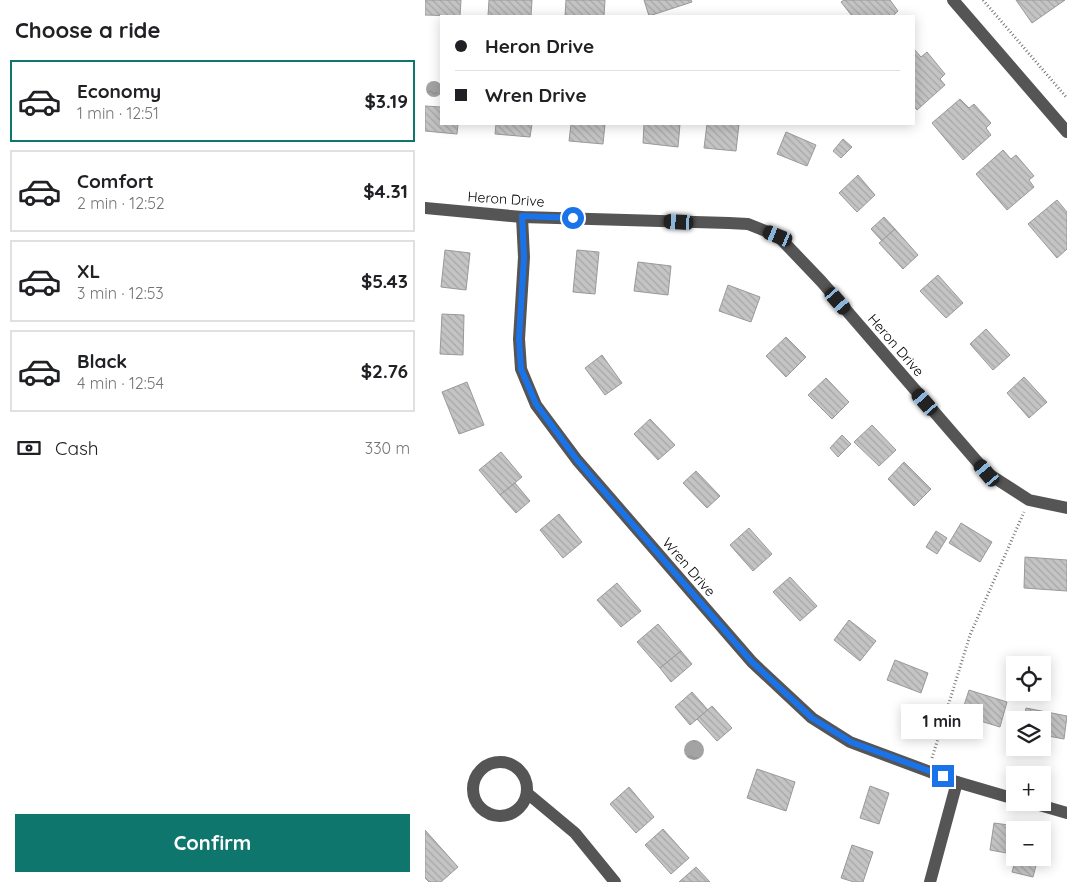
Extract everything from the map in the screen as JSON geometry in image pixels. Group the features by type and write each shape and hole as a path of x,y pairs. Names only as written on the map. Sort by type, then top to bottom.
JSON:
{"street":[{"path":"953,0 1067,132"},
{"name":"Heron Drive","path":"425,208 522,216 747,224 778,236 821,281 987,473 1029,500 1067,508"},
{"name":"Wren Drive","path":"522,216 524,257 519,339 521,369 536,404 577,460 752,662 812,718 851,742 957,782 1006,796"},
{"path":"499,762 509,763 523,775 527,783 527,793 514,812 498,816 483,810 477,803 473,784 482,768 499,762"},
{"path":"930,882 957,782"},
{"path":"527,793 575,833 615,882"},
{"path":"1051,808 1067,812"}],"path":[{"path":"983,0 1067,98"},
{"path":"928,771 970,634 1029,500"}],"water":[{"path":"431,81 440,83 440,95 431,97 426,92 426,86"},
{"path":"694,740 701,743 704,750 701,757 694,760 687,757 684,750 687,743"}],"building":[{"path":"425,0 461,0 460,15 425,15"},
{"path":"489,0 532,0 531,15 488,15"},
{"path":"566,0 605,0 604,15 565,15"},
{"path":"644,0 691,0 692,2 652,15 649,15"},
{"path":"844,0 890,0 898,11 894,15 851,15 841,2"},
{"path":"1016,0 1065,0 1032,23"},
{"path":"915,50 921,57 927,52 945,74 940,79 945,85 917,110 915,107"},
{"path":"960,99 969,108 974,104 991,123 986,128 991,135 963,160 932,123"},
{"path":"425,106 440,107 440,125 458,125 457,134 425,131"},
{"path":"496,125 532,125 530,137 495,134"},
{"path":"571,125 605,125 603,144 569,141"},
{"path":"644,125 680,125 678,147 643,143"},
{"path":"707,125 739,125 736,151 704,148"},
{"path":"786,132 816,145 807,166 777,154"},
{"path":"843,139 852,147 841,158 833,151"},
{"path":"1003,150 1011,159 1016,155 1034,176 1029,180 1034,187 1007,210 976,174"},
{"path":"858,175 875,195 857,212 839,193"},
{"path":"1057,200 1067,212 1067,249 1057,258 1028,224"},
{"path":"884,217 895,229 882,241 871,229"},
{"path":"895,229 918,255 903,269 879,243"},
{"path":"445,250 470,253 466,290 441,287"},
{"path":"577,250 599,252 595,294 573,292"},
{"path":"638,262 671,266 668,295 634,291"},
{"path":"938,275 963,303 946,318 920,291"},
{"path":"728,285 760,297 751,322 719,311"},
{"path":"442,314 464,315 463,355 440,354"},
{"path":"986,329 1010,355 993,370 970,344"},
{"path":"786,337 806,357 786,377 766,356"},
{"path":"602,355 622,383 605,395 585,368"},
{"path":"1024,377 1047,402 1029,418 1007,393"},
{"path":"826,378 849,402 832,419 808,395"},
{"path":"467,382 484,425 459,434 442,392"},
{"path":"650,419 675,445 658,460 634,434"},
{"path":"872,425 896,450 879,466 854,442"},
{"path":"842,435 851,444 838,457 830,448"},
{"path":"501,452 522,477 500,495 479,470"},
{"path":"904,462 931,489 914,506 888,479"},
{"path":"696,471 720,496 707,508 683,483"},
{"path":"515,483 530,501 516,513 500,495"},
{"path":"559,514 582,542 563,558 540,530"},
{"path":"961,523 992,542 980,562 949,543"},
{"path":"749,528 772,554 753,571 730,545"},
{"path":"936,531 947,538 937,554 926,547"},
{"path":"1025,557 1067,560 1067,591 1024,588"},
{"path":"790,577 817,606 800,621 773,592"},
{"path":"617,583 641,611 621,627 597,600"},
{"path":"849,620 876,641 860,661 834,640"},
{"path":"658,624 681,651 660,668 637,642"},
{"path":"681,651 692,664 671,682 660,668"},
{"path":"895,660 928,673 921,693 887,680"},
{"path":"969,690 1007,702 1000,727 961,715"},
{"path":"692,692 708,710 690,725 675,707"},
{"path":"712,706 732,728 717,741 697,719"},
{"path":"1026,708 1041,711 1026,711"},
{"path":"1051,713 1067,716 1064,739 1051,737"},
{"path":"757,769 795,782 786,811 747,798"},
{"path":"870,786 889,793 879,824 860,818"},
{"path":"629,787 654,817 636,833 610,804"},
{"path":"994,823 1006,825 1006,853 990,850"},
{"path":"663,829 689,858 671,874 645,845"},
{"path":"425,830 458,867 441,882 429,882 425,878"},
{"path":"852,845 873,852 863,882 854,882 841,878"},
{"path":"1014,866 1036,866 1033,877 1012,872"},
{"path":"696,867 710,882 679,882"}],"route":[{"path":"573,218 522,216 524,257 519,339 521,369 536,404 577,460 752,662 812,718 851,742 943,776"}]}
